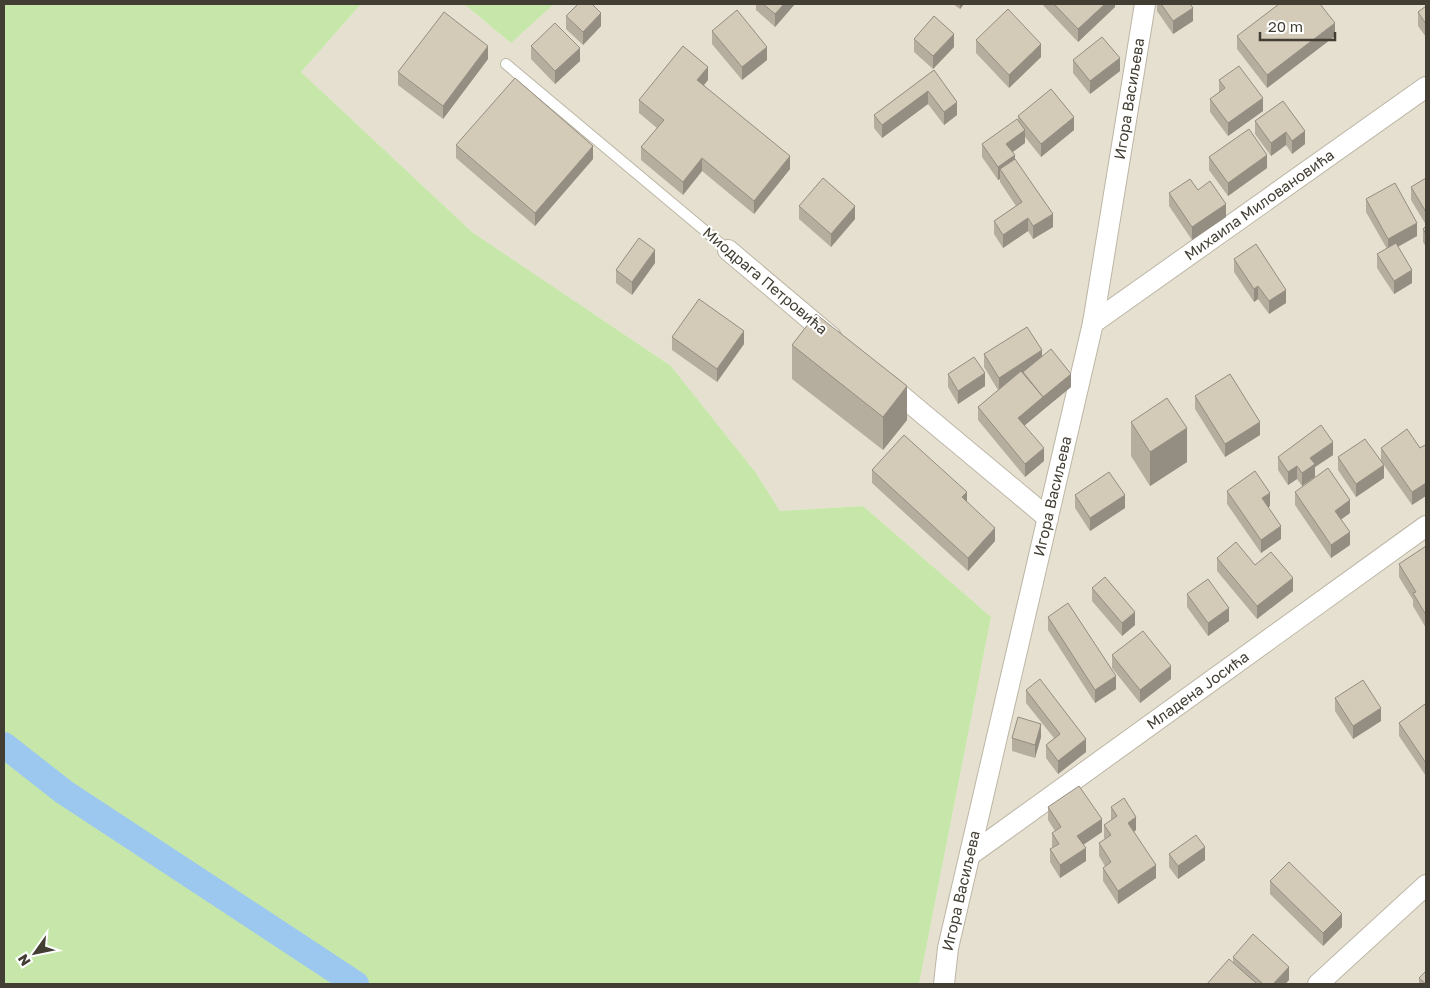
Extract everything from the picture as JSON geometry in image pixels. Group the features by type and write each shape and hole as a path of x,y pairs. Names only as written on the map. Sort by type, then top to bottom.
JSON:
{"street":[{"name":"Игора Васиљева","path":"944,984 948,948 1093,322 1145,4"},
{"name":"Михаила Миловановића","path":"1093,322 1426,87"},
{"name":"Миодрага Петровића","path":"728,250 842,346"},
{"path":"872,371 1048,518"},
{"name":"Младена Јосића","path":"970,855 1426,526"},
{"path":"1318,984 1426,885"}],"lane":[{"name":"Миодрага Петровића","path":"506,64 728,250"}],"shaded area":[{"path":"361,4 464,4 511,43 554,4 1426,4 1426,984 919,984 991,617 863,506 780,511 756,473 671,366 472,232 301,72"}],"green space":[{"path":"4,4 361,4 301,72 472,232 671,366 756,473 780,511 863,506 991,617 919,984 4,984"},
{"path":"464,4 554,4 511,43"}],"building":[{"path":"578,4 592,4 601,13 583,32 566,16"},
{"path":"763,4 784,4 775,14"},
{"path":"1054,4 1105,4 1078,29"},
{"path":"1161,4 1190,4 1193,8 1173,21"},
{"path":"1279,4 1320,4 1335,23 1267,75 1237,36"},
{"path":"1426,6 1426,24 1418,12"},
{"path":"1008,9 1041,44 1009,75 976,40"},
{"path":"737,10 767,47 742,67 712,31"},
{"path":"444,12 488,46 443,106 398,72"},
{"path":"934,16 954,34 933,56 914,39"},
{"path":"555,23 580,48 555,71 531,46"},
{"path":"1102,37 1120,58 1090,81 1073,60"},
{"path":"683,46 708,67 697,80 790,156 754,201 702,158 683,182 641,147 664,120 639,100"},
{"path":"1239,66 1263,98 1228,123 1210,99 1225,88 1219,80"},
{"path":"934,70 957,102 944,112 928,91 882,125 874,115"},
{"path":"515,78 593,146 535,213 456,145"},
{"path":"1051,89 1074,117 1041,144 1018,116"},
{"path":"1283,101 1305,131 1292,141 1286,132 1271,143 1255,121"},
{"path":"1017,119 1025,130 1006,144 1015,155 998,167 982,144"},
{"path":"1249,129 1267,155 1228,183 1209,157"},
{"path":"1015,159 1053,214 1033,226 1028,218 1003,235 994,221 1022,202 1000,169"},
{"path":"823,178 855,206 831,234 799,206"},
{"path":"1426,178 1426,212 1411,187"},
{"path":"1190,179 1198,190 1210,181 1226,204 1192,227 1169,193"},
{"path":"1395,183 1417,223 1388,239 1366,199"},
{"path":"639,238 655,250 632,282 616,270"},
{"path":"1396,243 1412,270 1394,281 1377,254"},
{"path":"1256,244 1286,290 1269,301 1258,286 1254,289 1234,259"},
{"path":"699,299 744,331 717,369 672,337"},
{"path":"816,314 907,386 883,417 792,345"},
{"path":"1027,327 1042,350 999,378 984,354"},
{"path":"1051,349 1071,374 1043,397 1023,372"},
{"path":"974,357 985,373 958,391 948,374"},
{"path":"1021,371 1043,397 1018,418 1044,448 1025,464 978,407"},
{"path":"1230,374 1260,422 1225,444 1195,396"},
{"path":"1167,398 1187,428 1150,452 1131,422"},
{"path":"1321,425 1333,442 1310,458 1315,464 1302,473 1297,466 1288,472 1278,457"},
{"path":"1407,429 1420,448 1426,446 1426,483 1412,492 1381,448"},
{"path":"904,435 967,492 962,497 995,528 968,558 872,470"},
{"path":"1365,439 1384,465 1356,484 1338,457"},
{"path":"1328,468 1350,500 1335,511 1350,532 1331,545 1295,492"},
{"path":"1255,471 1270,493 1262,498 1281,526 1261,540 1227,491"},
{"path":"1109,472 1125,495 1090,518 1075,495"},
{"path":"1236,542 1255,565 1271,552 1293,578 1257,606 1217,558"},
{"path":"1426,546 1426,615 1413,593 1416,592 1399,564"},
{"path":"1105,577 1135,612 1122,623 1092,588"},
{"path":"1208,579 1229,608 1208,623 1187,594"},
{"path":"1068,603 1116,676 1095,690 1048,617"},
{"path":"1143,631 1171,666 1140,690 1112,655"},
{"path":"1040,679 1086,739 1058,761 1046,745 1060,734 1026,690"},
{"path":"1363,680 1381,708 1353,726 1335,698"},
{"path":"1425,704 1426,706 1426,763 1399,723"},
{"path":"1018,717 1041,724 1035,745 1012,738"},
{"path":"1079,786 1102,819 1077,836 1086,848 1060,865 1050,849 1059,844 1052,833 1061,827 1048,807"},
{"path":"1124,798 1136,817 1128,823 1156,865 1118,891 1103,868 1111,862 1099,843 1111,835 1104,825 1117,816 1111,807"},
{"path":"1196,835 1205,847 1178,866 1169,854"},
{"path":"1289,862 1342,914 1323,933 1270,881"},
{"path":"1253,934 1289,967 1273,984 1263,984 1233,957"},
{"path":"1229,959 1257,984 1207,984"},
{"path":"1426,971 1426,984 1419,978"}],"waterway":[{"path":"4,745 64,792 356,984"}]}
